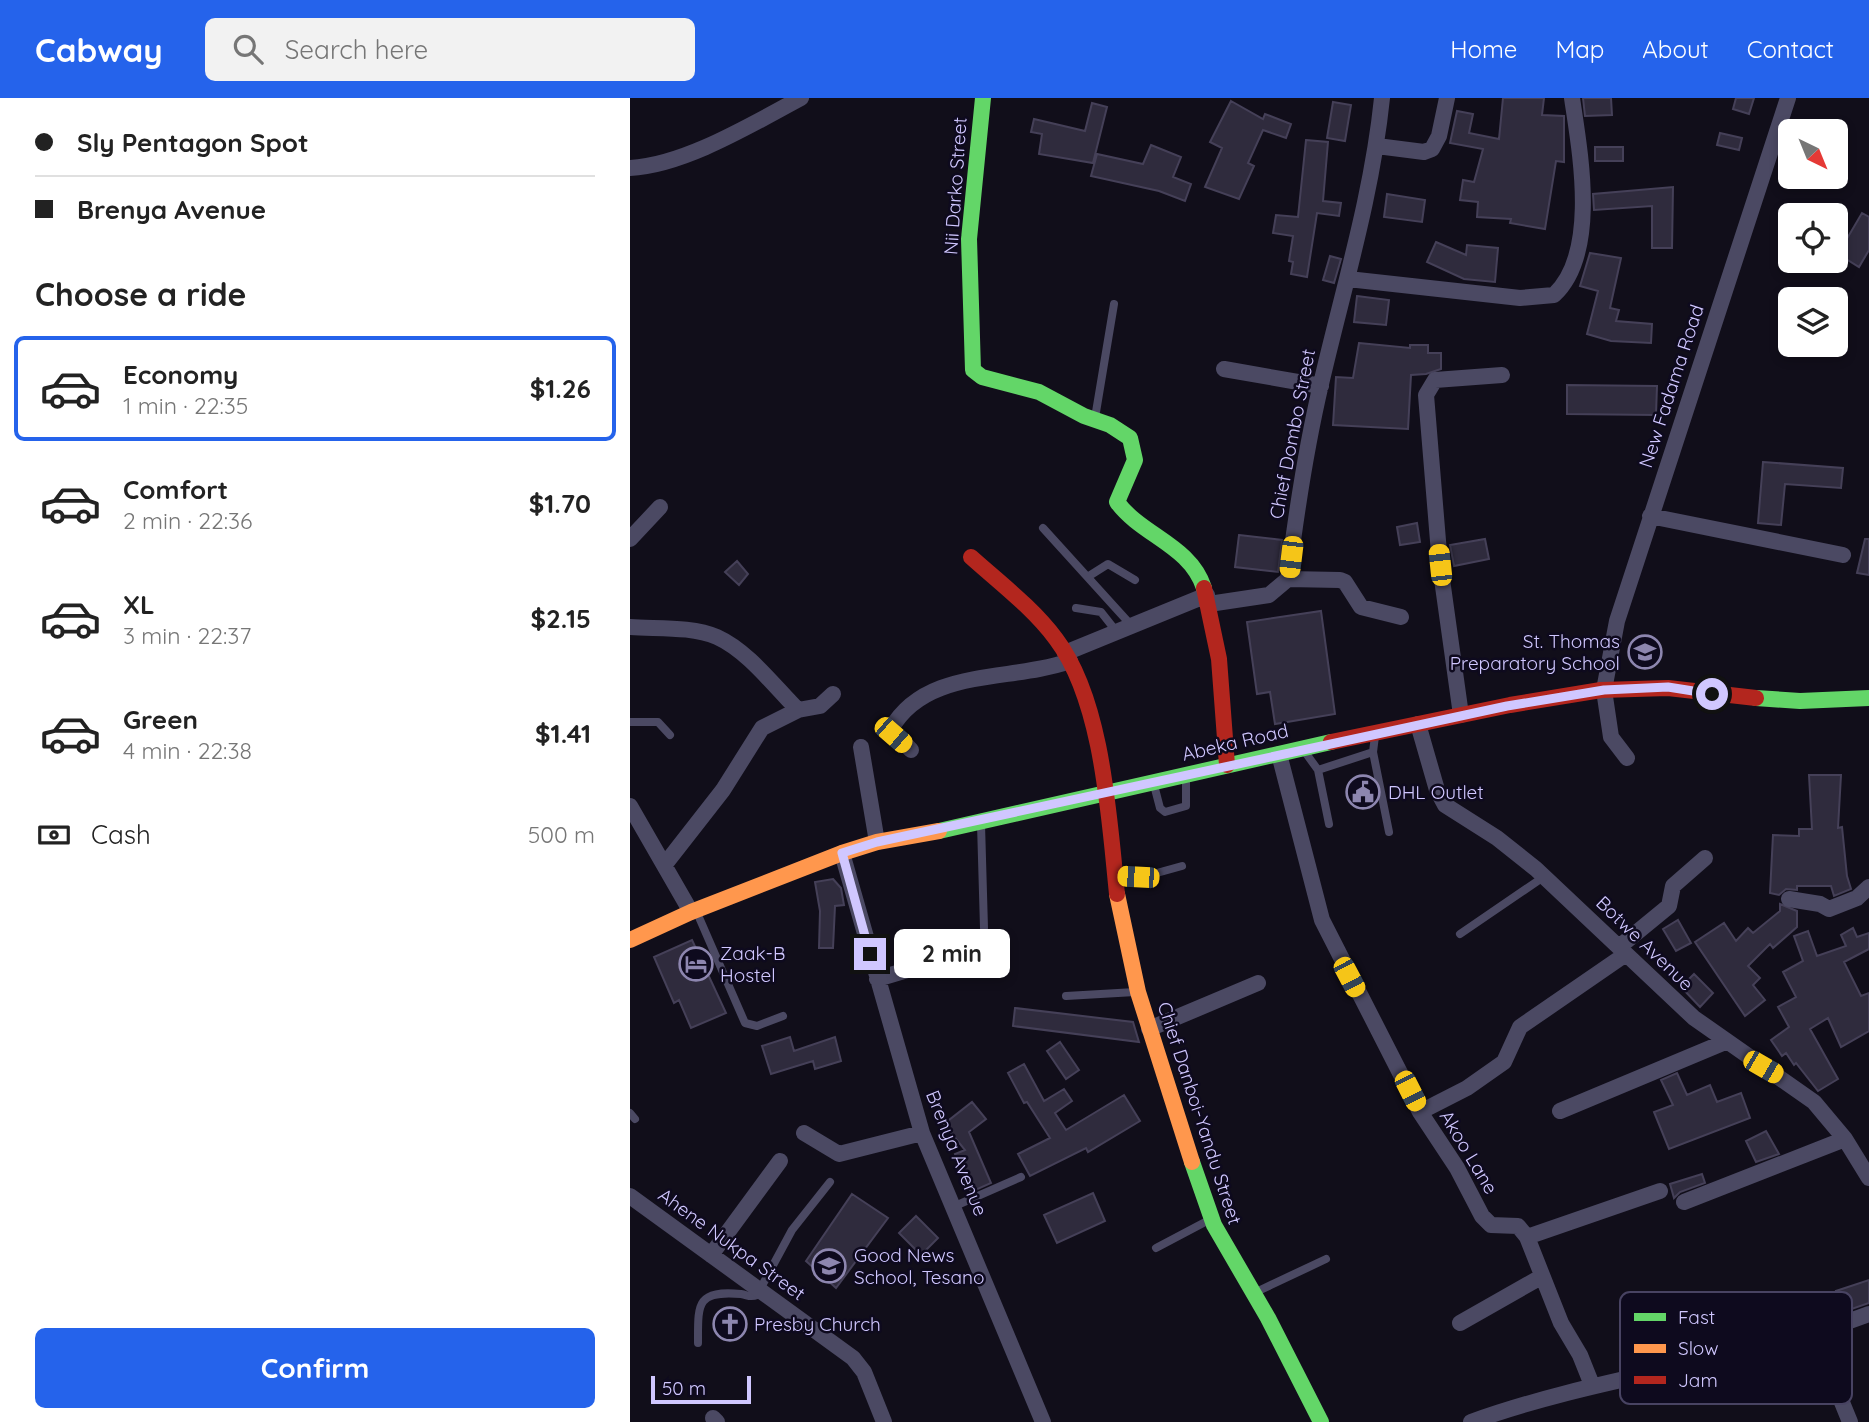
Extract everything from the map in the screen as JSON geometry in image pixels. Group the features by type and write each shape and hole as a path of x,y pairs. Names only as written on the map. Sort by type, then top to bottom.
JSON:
{"street":[{"path":"630,168 651,167 691,151 801,98"},
{"name":"Nii Darko Street","path":"983,98 969,239 973,298 973,370 982,377 1026,387 1095,419"},
{"name":"Chief Dombo Street","path":"1288,579 1296,515 1321,386 1369,193 1382,98"},
{"path":"1377,146 1424,152 1432,149 1439,136 1447,98"},
{"path":"1348,279 1520,298 1554,295 1567,279 1575,256 1583,211 1580,153 1572,98"},
{"name":"New Fadama Road","path":"1627,758 1611,737 1604,690 1617,621 1788,98"},
{"path":"1224,369 1321,386"},
{"path":"1461,715 1440,565 1426,395 1435,380 1502,375"},
{"path":"1095,419 1130,438 1135,447 1136,460 1119,493 1117,502 1120,507 1186,557 1202,576 1222,692 1227,765"},
{"path":"630,539 660,507"},
{"path":"1650,516 1843,555"},
{"name":"Chief Danboi-Yandu Street","path":"971,557 1037,615 1067,657 1089,709 1105,794 1120,915 1149,1029 1211,1219 1321,1422"},
{"path":"911,750 891,729 920,697 943,686 1039,671 1123,628 1208,600 1269,595 1288,579 1340,580 1345,582 1361,607 1401,617"},
{"path":"630,627 716,637 744,657 798,710"},
{"name":"Abeka Road","path":"630,940 842,853 877,842 1461,715 1604,690 1668,687 1735,698 1807,704 1869,698"},
{"path":"666,863 723,790 762,729 798,710 820,706 833,694"},
{"name":"Botwe Avenue","path":"1418,724 1437,790 1445,805 1497,838 1545,876 1694,1018 1814,1102 1845,1139 1869,1178"},
{"path":"861,747 877,842"},
{"name":"Akoo Lane","path":"1279,754 1322,920 1420,1112 1452,1160 1485,1221 1498,1227 1518,1226 1527,1237"},
{"path":"630,806 694,912"},
{"name":"Brenya Avenue","path":"842,853 922,1133 955,1206 1043,1422"},
{"path":"1420,1112 1468,1088 1504,1062 1520,1027 1622,950 1669,906 1673,886 1705,858"},
{"path":"1788,899 1820,904 1829,909 1843,906 1869,887"},
{"path":"877,979 971,951"},
{"path":"1149,1029 1258,983"},
{"path":"1560,1111 1725,1042"},
{"path":"804,1133 839,1154 922,1133"},
{"path":"1684,1202 1845,1139"},
{"path":"711,1255 780,1161"},
{"path":"1592,1385 1580,1355 1561,1323 1527,1237 1660,1191"},
{"name":"Ahene Nukpa Street","path":"630,1196 853,1358 864,1372 884,1422"},
{"path":"1460,1323 1541,1277"},
{"path":"1852,1319 1869,1314"},
{"path":"1471,1422 1620,1378"},
{"path":"1843,1404 1850,1422"}],"lane":[{"path":"1095,419 1114,304"},
{"path":"1043,528 1089,576 1123,628"},
{"path":"1089,576 1108,564 1135,580"},
{"path":"1076,608 1101,612 1123,628"},
{"path":"630,722 658,722 670,735"},
{"path":"1376,733 1373,752 1389,832"},
{"path":"1302,748 1318,770 1329,824"},
{"path":"1318,770 1373,752"},
{"path":"1153,782 1160,808 1165,812 1186,806 1185,775"},
{"path":"981,821 984,928"},
{"path":"1115,876 1146,876 1182,866"},
{"path":"1460,934 1545,876"},
{"path":"694,912 745,1023 757,1026 783,1016"},
{"path":"1066,996 1138,992"},
{"path":"955,1206 1021,1177"},
{"path":"698,1343 698,1309 705,1296 744,1294 751,1297 762,1290 792,1230 830,1182"},
{"path":"1157,1248 1211,1219"},
{"path":"1253,1293 1326,1259"}],"building":[{"path":"1503,98 1544,98 1542,115 1564,116 1564,162 1556,161 1545,229 1510,223 1511,219 1477,217 1478,202 1460,200 1463,180 1474,182 1483,149 1450,143 1457,111 1473,114 1469,133 1499,139"},
{"path":"1583,98 1611,98 1612,115 1585,116"},
{"path":"1736,98 1754,98 1749,114 1733,109"},
{"path":"1231,101 1263,119 1265,114 1291,124 1286,138 1263,130 1248,163 1254,166 1239,199 1205,187 1222,148 1210,142"},
{"path":"1333,102 1351,105 1345,141 1327,138"},
{"path":"1092,103 1107,107 1093,163 1039,154 1042,134 1031,132 1034,119 1085,131"},
{"path":"1720,133 1742,138 1739,150 1717,145"},
{"path":"1306,140 1328,142 1323,201 1341,203 1339,216 1317,213 1307,277 1291,274 1293,262 1289,261 1293,236 1273,233 1276,215 1298,217"},
{"path":"1151,145 1181,157 1173,177 1191,184 1185,201 1159,191 1091,176 1097,154 1143,164"},
{"path":"1595,147 1623,147 1623,161 1595,161"},
{"path":"1673,187 1672,248 1652,248 1652,206 1594,210 1593,194"},
{"path":"1387,194 1425,200 1422,222 1384,217"},
{"path":"1862,213 1869,217 1869,250 1859,267 1848,260 1848,237"},
{"path":"1436,242 1466,255 1467,245 1498,248 1495,282 1464,279 1427,262"},
{"path":"1590,253 1621,258 1610,308 1619,310 1616,321 1652,324 1651,343 1611,341 1587,334 1598,291 1580,286"},
{"path":"1330,256 1341,259 1334,283 1323,280"},
{"path":"1357,296 1389,300 1386,325 1354,322"},
{"path":"1359,343 1410,348 1410,345 1428,345 1428,353 1441,353 1441,369 1411,375 1408,429 1333,425 1336,377 1353,378"},
{"path":"1567,385 1657,386 1656,415 1567,414"},
{"path":"1763,462 1843,468 1841,488 1785,484 1781,525 1758,523"},
{"path":"1417,523 1420,542 1400,545 1397,527"},
{"path":"1239,535 1282,540 1278,572 1235,567"},
{"path":"1485,539 1489,559 1454,566 1450,545"},
{"path":"1865,539 1869,539 1869,575 1857,573"},
{"path":"737,561 748,574 739,585 725,572"},
{"path":"1321,611 1335,714 1275,724 1270,692 1257,694 1247,622"},
{"path":"1809,775 1841,775 1838,828 1842,827 1851,889 1834,896 1831,886 1797,886 1797,890 1786,889 1779,895 1770,893 1773,835 1799,836 1799,829 1812,829"},
{"path":"833,879 841,888 844,905 835,906 833,948 819,948 820,911 815,882"},
{"path":"1780,904 1797,911 1797,927 1773,948 1770,944 1748,966 1760,978 1753,985 1765,1000 1745,1016 1695,942 1724,923 1736,941 1748,928 1753,933 1780,911"},
{"path":"1678,920 1691,943 1676,951 1663,929"},
{"path":"1853,928 1857,937 1869,933 1869,949 1844,962 1861,996 1869,993 1869,1031 1841,1047 1828,1018 1810,1029 1838,1079 1818,1091 1796,1063 1794,1065 1786,1053 1782,1056 1771,1040 1789,1027 1778,1007 1796,997 1783,972 1803,961 1794,936 1808,931 1817,956 1846,946 1841,935"},
{"path":"692,940 726,1013 691,1028 679,1000 674,1003 654,957"},
{"path":"1694,974 1713,993 1700,1007 1681,987"},
{"path":"1015,1008 1133,1022 1139,1042 1013,1026"},
{"path":"790,1037 794,1051 835,1037 841,1061 815,1069 813,1061 771,1074 762,1046"},
{"path":"1060,1042 1079,1070 1066,1079 1047,1051"},
{"path":"1024,1064 1044,1101 1064,1089 1072,1101 1055,1113 1066,1130 1124,1095 1140,1121 1088,1152 1086,1148 1030,1176 1018,1154 1050,1138 1027,1102 1024,1103 1008,1073"},
{"path":"1677,1073 1687,1095 1710,1085 1717,1102 1741,1093 1750,1118 1669,1149 1654,1112 1673,1105 1661,1080"},
{"path":"972,1102 986,1119 969,1132 991,1183 971,1192 955,1154 965,1150 944,1124"},
{"path":"1766,1131 1779,1154 1756,1162 1746,1141"},
{"path":"1702,1174 1705,1183 1680,1192 1674,1198 1670,1184"},
{"path":"1093,1193 1105,1221 1057,1243 1044,1215"},
{"path":"852,1194 888,1218 836,1288 806,1261"},
{"path":"916,1216 938,1238 921,1255 899,1233"},
{"path":"1869,1280 1869,1303 1852,1309 1852,1292 1836,1291"}],"traffic: fast":[{"path":"983,98 969,239 973,370 982,377 1039,392 1084,416 1110,425 1130,438 1135,460 1117,502 1139,524 1188,561 1204,588"},
{"path":"1756,698 1800,701 1869,698"},
{"path":"939,831 1331,742"},
{"path":"1192,1162 1214,1225 1268,1318 1321,1422"}],"traffic: slow":[{"path":"630,940 691,912 842,853 877,842 939,831"},
{"path":"1117,894 1138,992 1192,1162"}],"traffic: jam":[{"path":"971,557 1037,617 1056,639 1072,665 1094,727 1101,761 1117,894"},
{"path":"1204,588 1219,659 1227,765"},
{"path":"1331,742 1510,705 1601,690 1668,688 1756,698"}],"place":[{"name":"St. Thomas Preparatory School","path":"1645,652"},
{"name":"DHL Outlet","path":"1363,792"},
{"name":"Zaak-B Hostel","path":"696,964"},
{"name":"Good News School, Tesano","path":"829,1266"},
{"name":"Presby Church","path":"730,1324"}],"route":[{"path":"870,954 842,853 877,842 1484,710 1604,690 1668,687 1712,694"}]}
